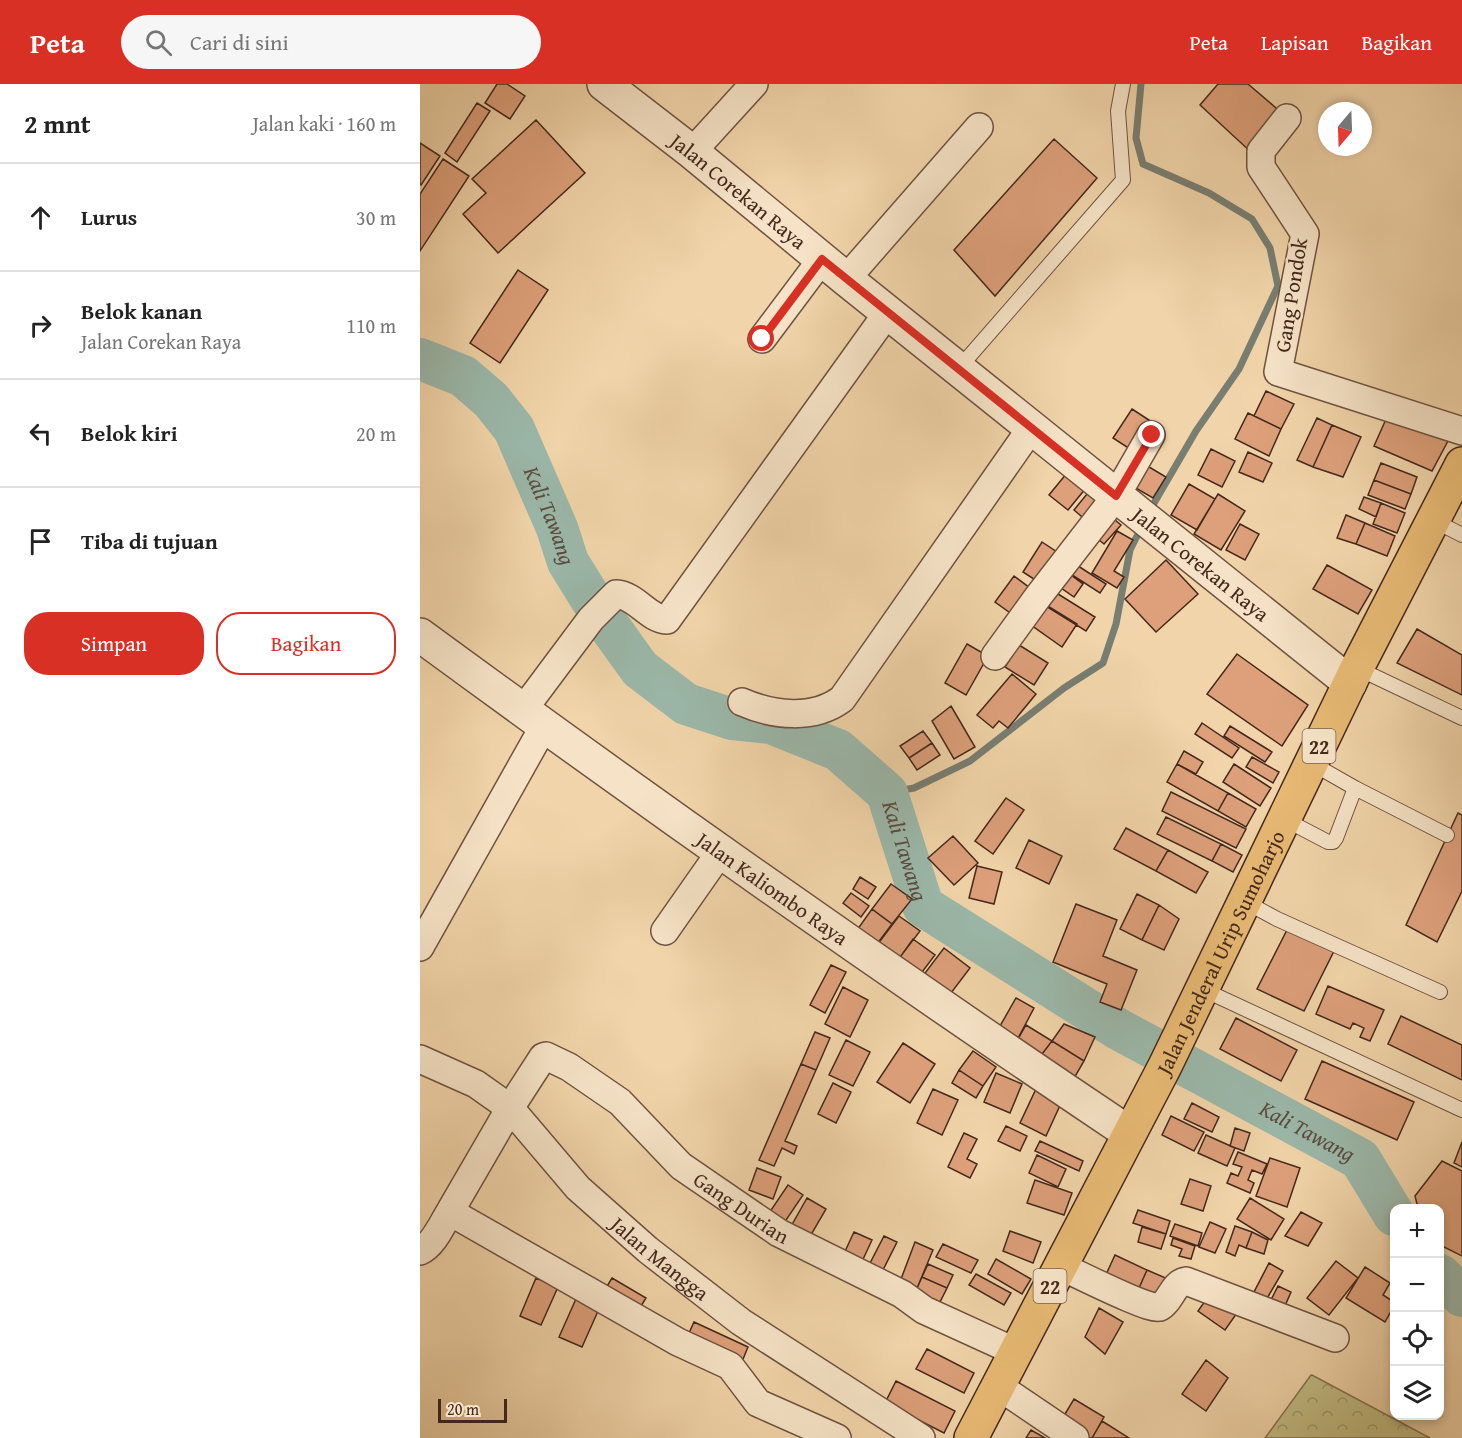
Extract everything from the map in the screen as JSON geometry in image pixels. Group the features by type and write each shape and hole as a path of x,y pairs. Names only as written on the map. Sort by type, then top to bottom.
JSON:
{"highway":[{"name":"Jalan Jenderal Urip Sumoharjo","path":"971,1438 1165,1066 1353,675 1462,464"}],"street":[{"name":"Jalan Corekan Raya","path":"604,84 692,152 1133,510 1353,675"},
{"path":"692,152 754,84"},
{"name":"Gang Pondok","path":"1287,118 1262,151 1261,167 1305,234 1278,372 1462,431"},
{"path":"762,339 979,127"},
{"path":"420,947 533,718 591,619 616,594 621,594 660,620 667,620 888,312"},
{"path":"742,702 758,708 794,713 819,712 842,699 1032,427"},
{"path":"995,656 1037,598 1133,510 1152,435"},
{"name":"Jalan Kaliombo Raya","path":"420,635 924,996 1129,1133"},
{"path":"665,932 721,851"},
{"name":"Gang Durian","path":"510,1108 541,1060 546,1056 569,1067 620,1102 681,1166 779,1233 902,1293 924,1310 1016,1352"},
{"name":"Jalan Mangga","path":"420,1059 476,1084 510,1108 578,1188 648,1250 741,1322 921,1438"},
{"path":"420,1251 430,1242 451,1210 510,1108"},
{"path":"451,1210 455,1215 678,1342 730,1366 758,1403 837,1438"},
{"path":"1060,1266 1155,1309 1160,1307 1179,1284 1186,1281 1335,1338"},
{"path":"999,1386 1076,1438"}],"lane":[{"path":"959,368 1123,180 1118,111 1123,84"},
{"path":"1433,520 1462,535"},
{"path":"1353,675 1462,718"},
{"path":"1311,763 1355,789 1448,835"},
{"path":"1284,819 1328,842 1333,842 1355,789"},
{"path":"1244,902 1440,992"},
{"path":"1202,989 1462,1110"}],"green space":[{"path":"1312,1375 1390,1417 1390,1420 1396,1420 1430,1438 1265,1438"}],"building":[{"path":"497,84 507,84 525,96 510,119 485,103"},
{"path":"1218,84 1248,84 1283,114 1253,154 1200,105"},
{"path":"477,103 490,111 457,162 445,153"},
{"path":"536,120 585,173 498,253 463,214 486,193 472,179"},
{"path":"1054,139 1097,178 995,296 954,250"},
{"path":"420,143 440,156 421,185 420,184"},
{"path":"443,159 469,176 420,251 420,194"},
{"path":"518,270 548,290 500,363 470,343"},
{"path":"1266,391 1294,404 1281,429 1254,416"},
{"path":"1132,409 1155,424 1136,453 1113,438"},
{"path":"1248,413 1281,429 1269,456 1235,439"},
{"path":"1387,417 1448,441 1432,471 1374,446"},
{"path":"1317,418 1332,425 1313,467 1297,460"},
{"path":"1332,425 1361,437 1343,477 1313,467"},
{"path":"1211,449 1235,461 1222,487 1198,475"},
{"path":"1248,452 1272,463 1263,482 1239,472"},
{"path":"1139,461 1166,477 1153,498 1127,483"},
{"path":"1381,463 1417,477 1411,494 1374,480"},
{"path":"1067,473 1086,488 1068,510 1049,495"},
{"path":"1374,480 1411,494 1405,509 1368,495"},
{"path":"1189,484 1215,499 1197,530 1171,515"},
{"path":"1091,489 1105,501 1088,522 1074,510"},
{"path":"1218,494 1245,511 1221,550 1194,534"},
{"path":"1364,497 1381,503 1376,517 1359,509"},
{"path":"1381,503 1405,513 1397,533 1373,524"},
{"path":"1108,514 1121,525 1104,544 1091,533"},
{"path":"1346,515 1365,523 1356,544 1337,538"},
{"path":"1365,523 1395,536 1387,556 1356,544"},
{"path":"1240,524 1259,534 1245,560 1226,550"},
{"path":"1117,531 1133,540 1114,571 1124,577 1117,588 1092,573"},
{"path":"1042,542 1063,556 1043,585 1023,572"},
{"path":"1166,560 1198,594 1156,632 1125,599"},
{"path":"1072,562 1106,584 1100,593 1066,571"},
{"path":"1327,565 1372,590 1358,614 1313,589"},
{"path":"1064,570 1083,584 1074,597 1054,583"},
{"path":"1014,576 1034,591 1016,617 995,602"},
{"path":"1050,589 1095,617 1086,631 1041,603"},
{"path":"1046,605 1077,624 1062,647 1031,625"},
{"path":"1417,629 1462,655 1462,695 1397,663"},
{"path":"967,644 988,656 966,695 945,683"},
{"path":"1019,645 1048,663 1034,685 1005,667"},
{"path":"1237,654 1308,705 1282,746 1207,694"},
{"path":"1012,674 1036,694 1008,728 999,721 993,728 977,715"},
{"path":"951,706 975,747 954,759 932,721"},
{"path":"1202,723 1239,748 1232,758 1195,734"},
{"path":"1230,726 1272,752 1265,762 1224,736"},
{"path":"923,731 932,743 909,758 900,746"},
{"path":"932,743 940,755 917,770 909,758"},
{"path":"1184,751 1203,762 1196,774 1177,764"},
{"path":"1252,757 1279,772 1273,783 1246,767"},
{"path":"1177,764 1228,793 1218,811 1167,782"},
{"path":"1234,764 1271,788 1260,806 1223,782"},
{"path":"1171,792 1246,829 1236,848 1162,811"},
{"path":"1228,793 1256,809 1246,827 1218,811"},
{"path":"1006,798 1024,810 993,854 975,841"},
{"path":"1458,813 1462,815 1462,891 1437,942 1406,925"},
{"path":"1166,817 1221,844 1212,861 1157,834"},
{"path":"1126,828 1168,850 1156,871 1114,849"},
{"path":"953,836 978,863 954,885 928,858"},
{"path":"1029,840 1062,856 1049,884 1016,868"},
{"path":"1221,844 1242,855 1233,872 1212,861"},
{"path":"1168,850 1208,872 1196,893 1156,871"},
{"path":"977,866 1002,872 994,904 969,898"},
{"path":"860,877 876,887 868,899 853,889"},
{"path":"891,884 912,899 892,924 872,909"},
{"path":"851,893 869,906 861,917 843,903"},
{"path":"1137,894 1159,905 1142,940 1120,929"},
{"path":"1076,904 1117,920 1103,956 1137,970 1121,1010 1100,1002 1107,984 1053,962"},
{"path":"1159,905 1179,919 1164,950 1142,940"},
{"path":"872,909 892,924 877,944 857,930"},
{"path":"899,916 920,931 894,965 874,949"},
{"path":"1289,926 1336,947 1304,1011 1257,989"},
{"path":"913,939 935,955 919,976 898,960"},
{"path":"944,948 970,968 948,997 922,977"},
{"path":"831,965 846,972 825,1013 810,1005"},
{"path":"1328,986 1384,1010 1370,1041 1360,1037 1364,1028 1353,1023 1350,1029 1316,1014"},
{"path":"843,987 868,1000 850,1037 825,1024"},
{"path":"1016,998 1034,1008 1014,1046 996,1033"},
{"path":"1401,1016 1462,1045 1462,1080 1388,1044"},
{"path":"1236,1018 1297,1050 1281,1081 1220,1049"},
{"path":"1064,1024 1095,1037 1084,1061 1052,1041"},
{"path":"1026,1025 1052,1041 1039,1058 1014,1046"},
{"path":"815,1032 830,1038 816,1070 801,1064"},
{"path":"846,1040 870,1052 853,1086 829,1075"},
{"path":"1052,1041 1084,1061 1073,1080 1039,1058"},
{"path":"903,1043 935,1064 910,1103 877,1082"},
{"path":"973,1051 996,1067 983,1086 959,1070"},
{"path":"1322,1061 1414,1102 1397,1140 1305,1099"},
{"path":"801,1064 816,1070 785,1141 797,1146 794,1154 782,1148 774,1166 759,1160"},
{"path":"959,1070 983,1086 976,1098 952,1083"},
{"path":"996,1073 1022,1084 1010,1113 984,1102"},
{"path":"833,1083 851,1092 836,1123 818,1114"},
{"path":"933,1089 958,1100 942,1135 917,1123"},
{"path":"1036,1089 1062,1101 1046,1136 1020,1123"},
{"path":"1192,1103 1219,1117 1212,1132 1184,1119"},
{"path":"1171,1116 1204,1132 1194,1151 1162,1135"},
{"path":"1006,1126 1027,1136 1020,1151 998,1141"},
{"path":"1235,1128 1250,1133 1244,1151 1230,1146"},
{"path":"964,1133 977,1139 967,1159 977,1164 970,1178 948,1167"},
{"path":"1206,1135 1235,1148 1227,1166 1198,1153"},
{"path":"1040,1141 1083,1161 1079,1171 1035,1151"},
{"path":"1462,1142 1462,1167 1454,1163"},
{"path":"1238,1152 1267,1164 1262,1174 1252,1170 1248,1180 1254,1183 1250,1193 1227,1183 1231,1173 1238,1176 1242,1167 1233,1164"},
{"path":"1037,1155 1066,1169 1058,1187 1029,1173"},
{"path":"1270,1158 1300,1168 1287,1207 1256,1196"},
{"path":"1442,1161 1462,1171 1462,1256 1444,1247 1444,1204 1417,1204 1415,1196"},
{"path":"757,1168 781,1177 773,1199 749,1190"},
{"path":"1190,1179 1211,1186 1203,1211 1181,1204"},
{"path":"1035,1180 1072,1193 1064,1215 1027,1203"},
{"path":"788,1185 803,1195 782,1226 767,1216"},
{"path":"807,1198 826,1209 808,1240 789,1230"},
{"path":"1250,1198 1284,1219 1271,1240 1237,1219"},
{"path":"1138,1210 1170,1221 1166,1234 1133,1223"},
{"path":"1301,1212 1322,1223 1308,1246 1285,1236"},
{"path":"1210,1222 1226,1229 1215,1253 1199,1247"},
{"path":"1175,1224 1202,1233 1198,1246 1170,1236"},
{"path":"1235,1226 1252,1232 1246,1248 1239,1245 1235,1256 1226,1252"},
{"path":"1142,1227 1166,1234 1161,1249 1138,1242"},
{"path":"1010,1231 1041,1242 1033,1263 1003,1251"},
{"path":"854,1232 872,1240 858,1270 840,1262"},
{"path":"1252,1232 1268,1240 1264,1254 1246,1248"},
{"path":"884,1236 897,1242 879,1278 866,1271"},
{"path":"1173,1238 1195,1246 1191,1259 1179,1256 1182,1249 1171,1245"},
{"path":"915,1242 933,1250 915,1293 898,1287"},
{"path":"943,1244 978,1260 971,1273 936,1257"},
{"path":"1115,1255 1147,1270 1135,1297 1103,1281"},
{"path":"996,1259 1031,1279 1022,1294 988,1274"},
{"path":"1336,1261 1358,1278 1329,1315 1307,1298"},
{"path":"1269,1263 1283,1271 1266,1300 1253,1294"},
{"path":"928,1264 953,1275 947,1288 922,1277"},
{"path":"1365,1267 1390,1283 1383,1295 1390,1299 1390,1313 1385,1322 1346,1298"},
{"path":"1147,1270 1175,1282 1160,1306 1135,1297"},
{"path":"976,1274 1011,1293 1004,1305 969,1285"},
{"path":"922,1277 947,1288 939,1304 915,1293"},
{"path":"536,1278 558,1287 541,1325 520,1316"},
{"path":"612,1278 646,1298 635,1316 601,1296"},
{"path":"1278,1286 1291,1292 1284,1308 1270,1302"},
{"path":"580,1290 603,1300 582,1347 559,1337"},
{"path":"1210,1294 1237,1313 1225,1330 1198,1311"},
{"path":"1099,1308 1123,1322 1105,1354 1085,1337"},
{"path":"694,1322 748,1347 739,1369 684,1344"},
{"path":"927,1349 974,1373 964,1393 916,1369"},
{"path":"1206,1360 1228,1378 1206,1411 1182,1394"},
{"path":"896,1381 955,1411 944,1433 885,1403"},
{"path":"1074,1399 1104,1417 1092,1438 1083,1438 1059,1424"},
{"path":"1102,1421 1129,1438 1092,1438"},
{"path":"1031,1430 1045,1438 1026,1438"}],"waterway":[{"path":"1141,84 1136,138 1143,164 1209,193 1252,219 1270,248 1278,286 1239,369 1196,431 1150,510"},
{"name":"Kali Tawang","path":"420,359 463,376 491,400 514,429 557,528 568,562 599,612 640,669 686,704 732,719 771,723 838,750 887,793 923,906 1118,1029 1360,1159 1390,1208"},
{"path":"887,793 914,788 970,761 1064,688 1103,663 1116,624 1130,550 1141,528"},
{"name":"Kali Tawang","path":"1444,1279 1462,1296"}],"route":[{"path":"762,339 822,259 1116,496 1152,435"}]}
